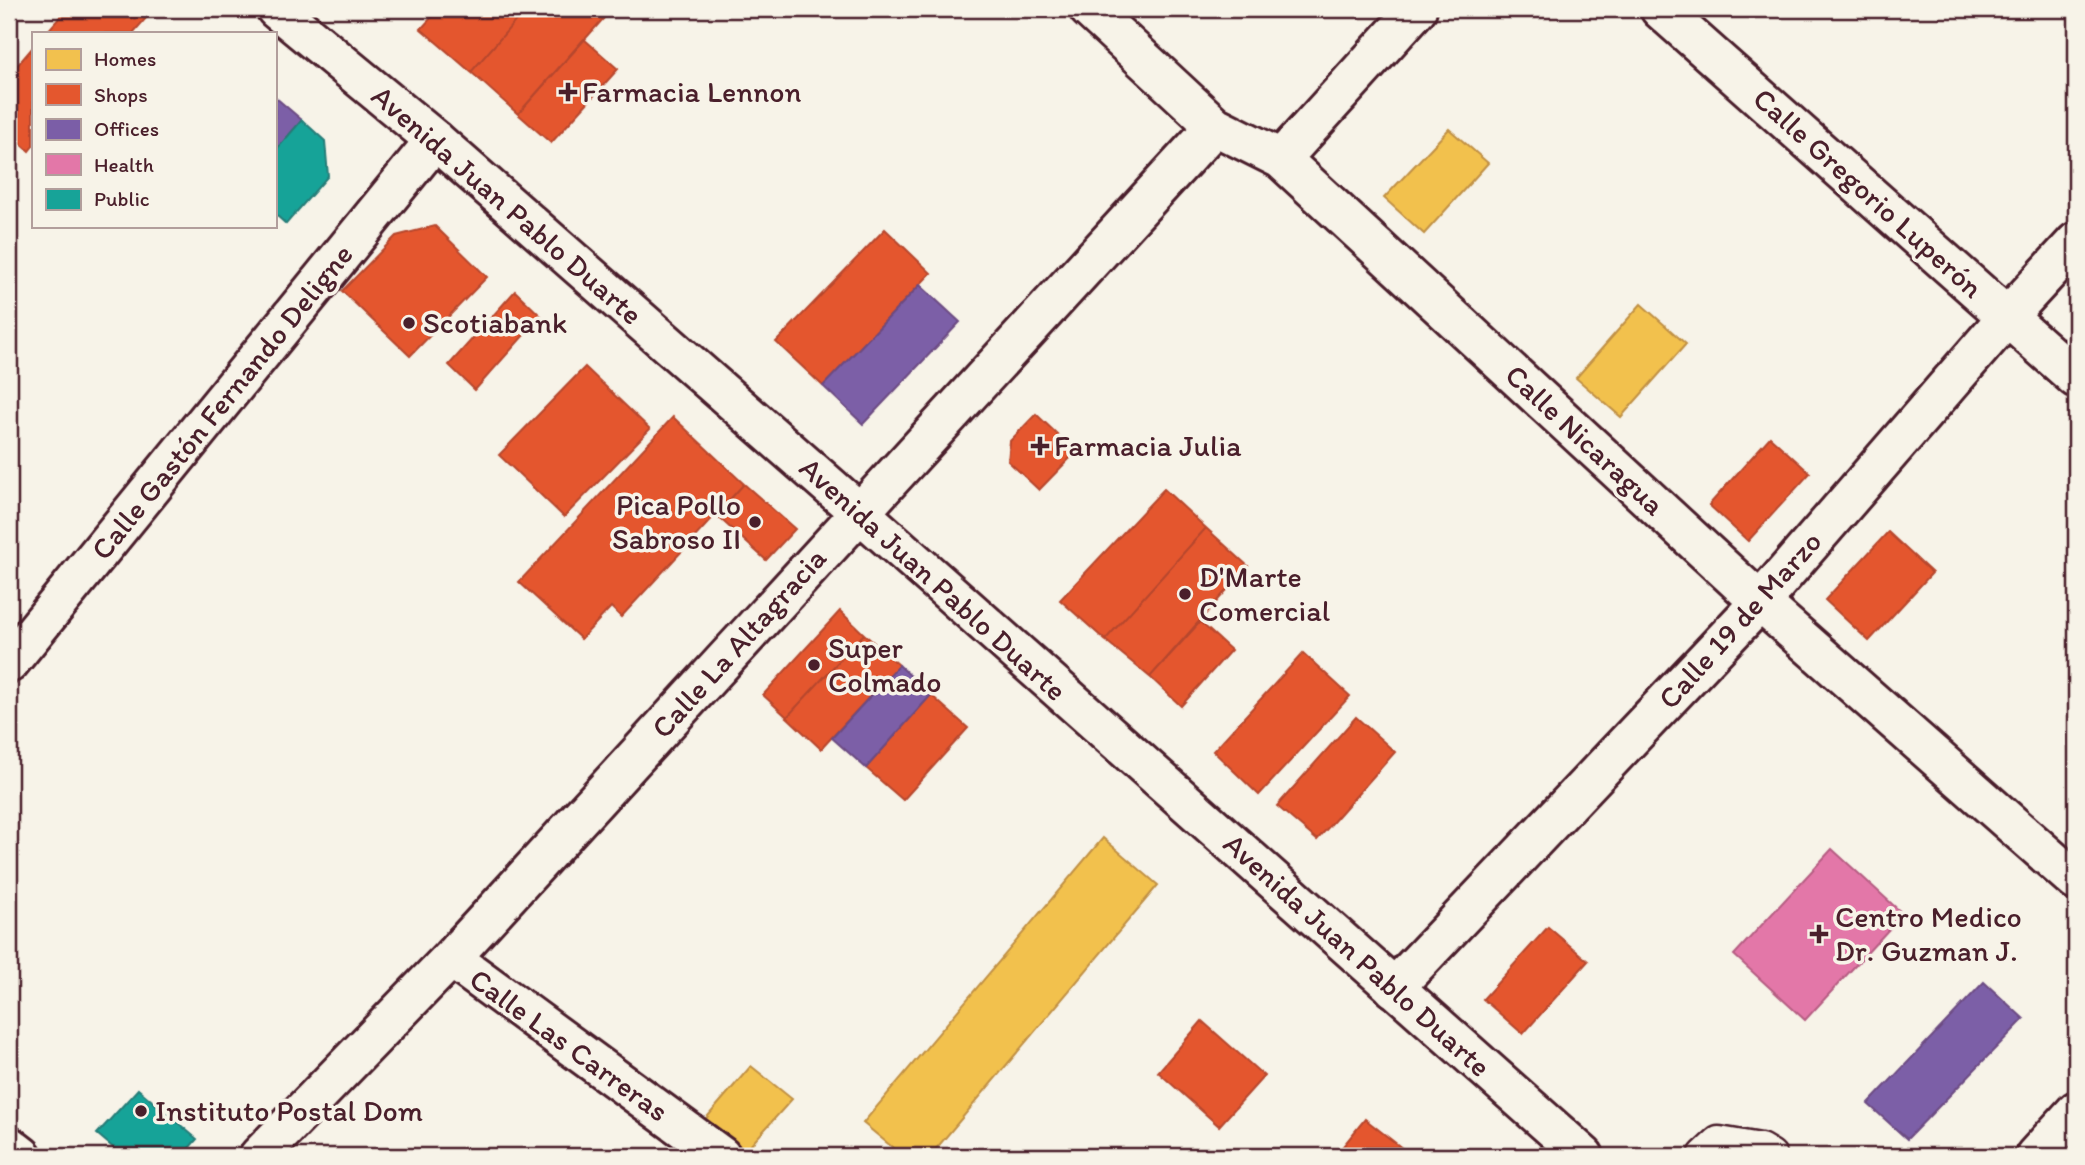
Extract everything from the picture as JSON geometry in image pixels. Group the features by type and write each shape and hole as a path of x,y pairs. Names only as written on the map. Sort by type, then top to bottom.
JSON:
{"street":[{"name":"Avenida Juan Pablo Duarte","path":"276,9 435,140 859,512 1584,1156"},
{"name":"Calle Nicaragua","path":"1089,9 1215,126 1282,159 1760,602 2076,881"},
{"path":"1282,159 1417,9"},
{"name":"Calle Gregorio Luperón","path":"1660,9 2076,378"},
{"name":"Calle La Altagracia","path":"259,1156 451,958 1215,126"},
{"name":"Calle Gastón Fernando Deligne","path":"9,663 435,140"},
{"name":"Calle 19 de Marzo","path":"1394,988 1760,602 2007,317 2076,242"},
{"name":"Calle Las Carreras","path":"451,958 721,1156"},
{"path":"2035,1156 2076,1111"},
{"path":"9,1146 22,1156"}],"lane":[{"path":"1705,1156 1719,1143 1760,1150 1770,1156"}],"building: Homes":[{"path":"1449,129 1488,163 1424,234 1384,198"},
{"path":"1641,304 1686,344 1621,417 1576,378"},
{"path":"1103,838 1158,885 930,1156 903,1156 863,1123"},
{"path":"751,1066 792,1099 741,1156 702,1123"}],"building: Shops":[{"path":"67,9 154,9 134,32 47,32"},
{"path":"439,9 526,9 471,72 421,29"},
{"path":"526,9 612,9 518,114 471,72"},
{"name":"Farmacia Lennon","path":"584,39 618,69 551,143 518,114"},
{"path":"32,48 32,147 29,151 9,133 9,75"},
{"name":"Scotiabank","path":"435,226 487,277 410,356 342,291 396,236"},
{"path":"885,229 931,273 823,386 776,342"},
{"path":"515,291 541,316 475,390 449,365"},
{"path":"585,367 650,429 564,517 499,455"},
{"name":"Farmacia Julia","path":"1036,414 1076,452 1039,490 1008,461 1010,441"},
{"path":"673,417 744,484 621,617 611,607 581,639 519,582"},
{"path":"1770,437 1810,473 1748,541 1709,505"},
{"name":"Pica Pollo Sabroso II","path":"744,484 795,529 766,560 716,515"},
{"path":"1164,489 1206,528 1105,640 1060,600"},
{"name":"D'Marte Comercial","path":"1206,528 1248,566 1150,677 1105,640"},
{"path":"1888,532 1932,573 1869,641 1825,600"},
{"name":"Super Colmado","path":"840,611 864,634 787,717 763,695"},
{"path":"1200,622 1231,650 1181,706 1150,677"},
{"path":"864,634 899,665 821,749 787,717"},
{"path":"1303,653 1350,696 1259,795 1213,751"},
{"path":"931,695 968,728 903,800 866,768"},
{"path":"1356,717 1395,752 1317,840 1277,806"},
{"path":"1548,927 1588,961 1523,1034 1483,999"},
{"path":"1202,1021 1264,1076 1219,1126 1158,1072"},
{"path":"1365,1119 1412,1156 1335,1156"}],"building: Offices":[{"path":"276,98 302,120 276,150"},
{"path":"920,285 960,322 863,424 823,386"},
{"path":"899,665 931,695 866,768 832,738"},
{"path":"1984,982 2024,1019 1907,1139 1868,1104"}],"building: Health":[{"name":"Centro Medico Dr. Guzman J.","path":"1832,849 1903,914 1805,1020 1734,955"}],"building: Public":[{"path":"302,120 325,141 328,176 286,224 276,215 276,150"},
{"name":"Instituto Postal Dom","path":"138,1089 197,1139 182,1156 123,1156 97,1134"}],"place":[{"name":"Farmacia Lennon","path":"568,92"},
{"name":"Scotiabank","path":"409,323"},
{"name":"Farmacia Julia","path":"1040,446"},
{"name":"Pica Pollo Sabroso II","path":"755,522"},
{"name":"D'Marte Comercial","path":"1185,594"},
{"name":"Super Colmado","path":"814,665"},
{"name":"Centro Medico Dr. Guzman J.","path":"1819,934"},
{"name":"Instituto Postal Dom","path":"141,1111"}]}
